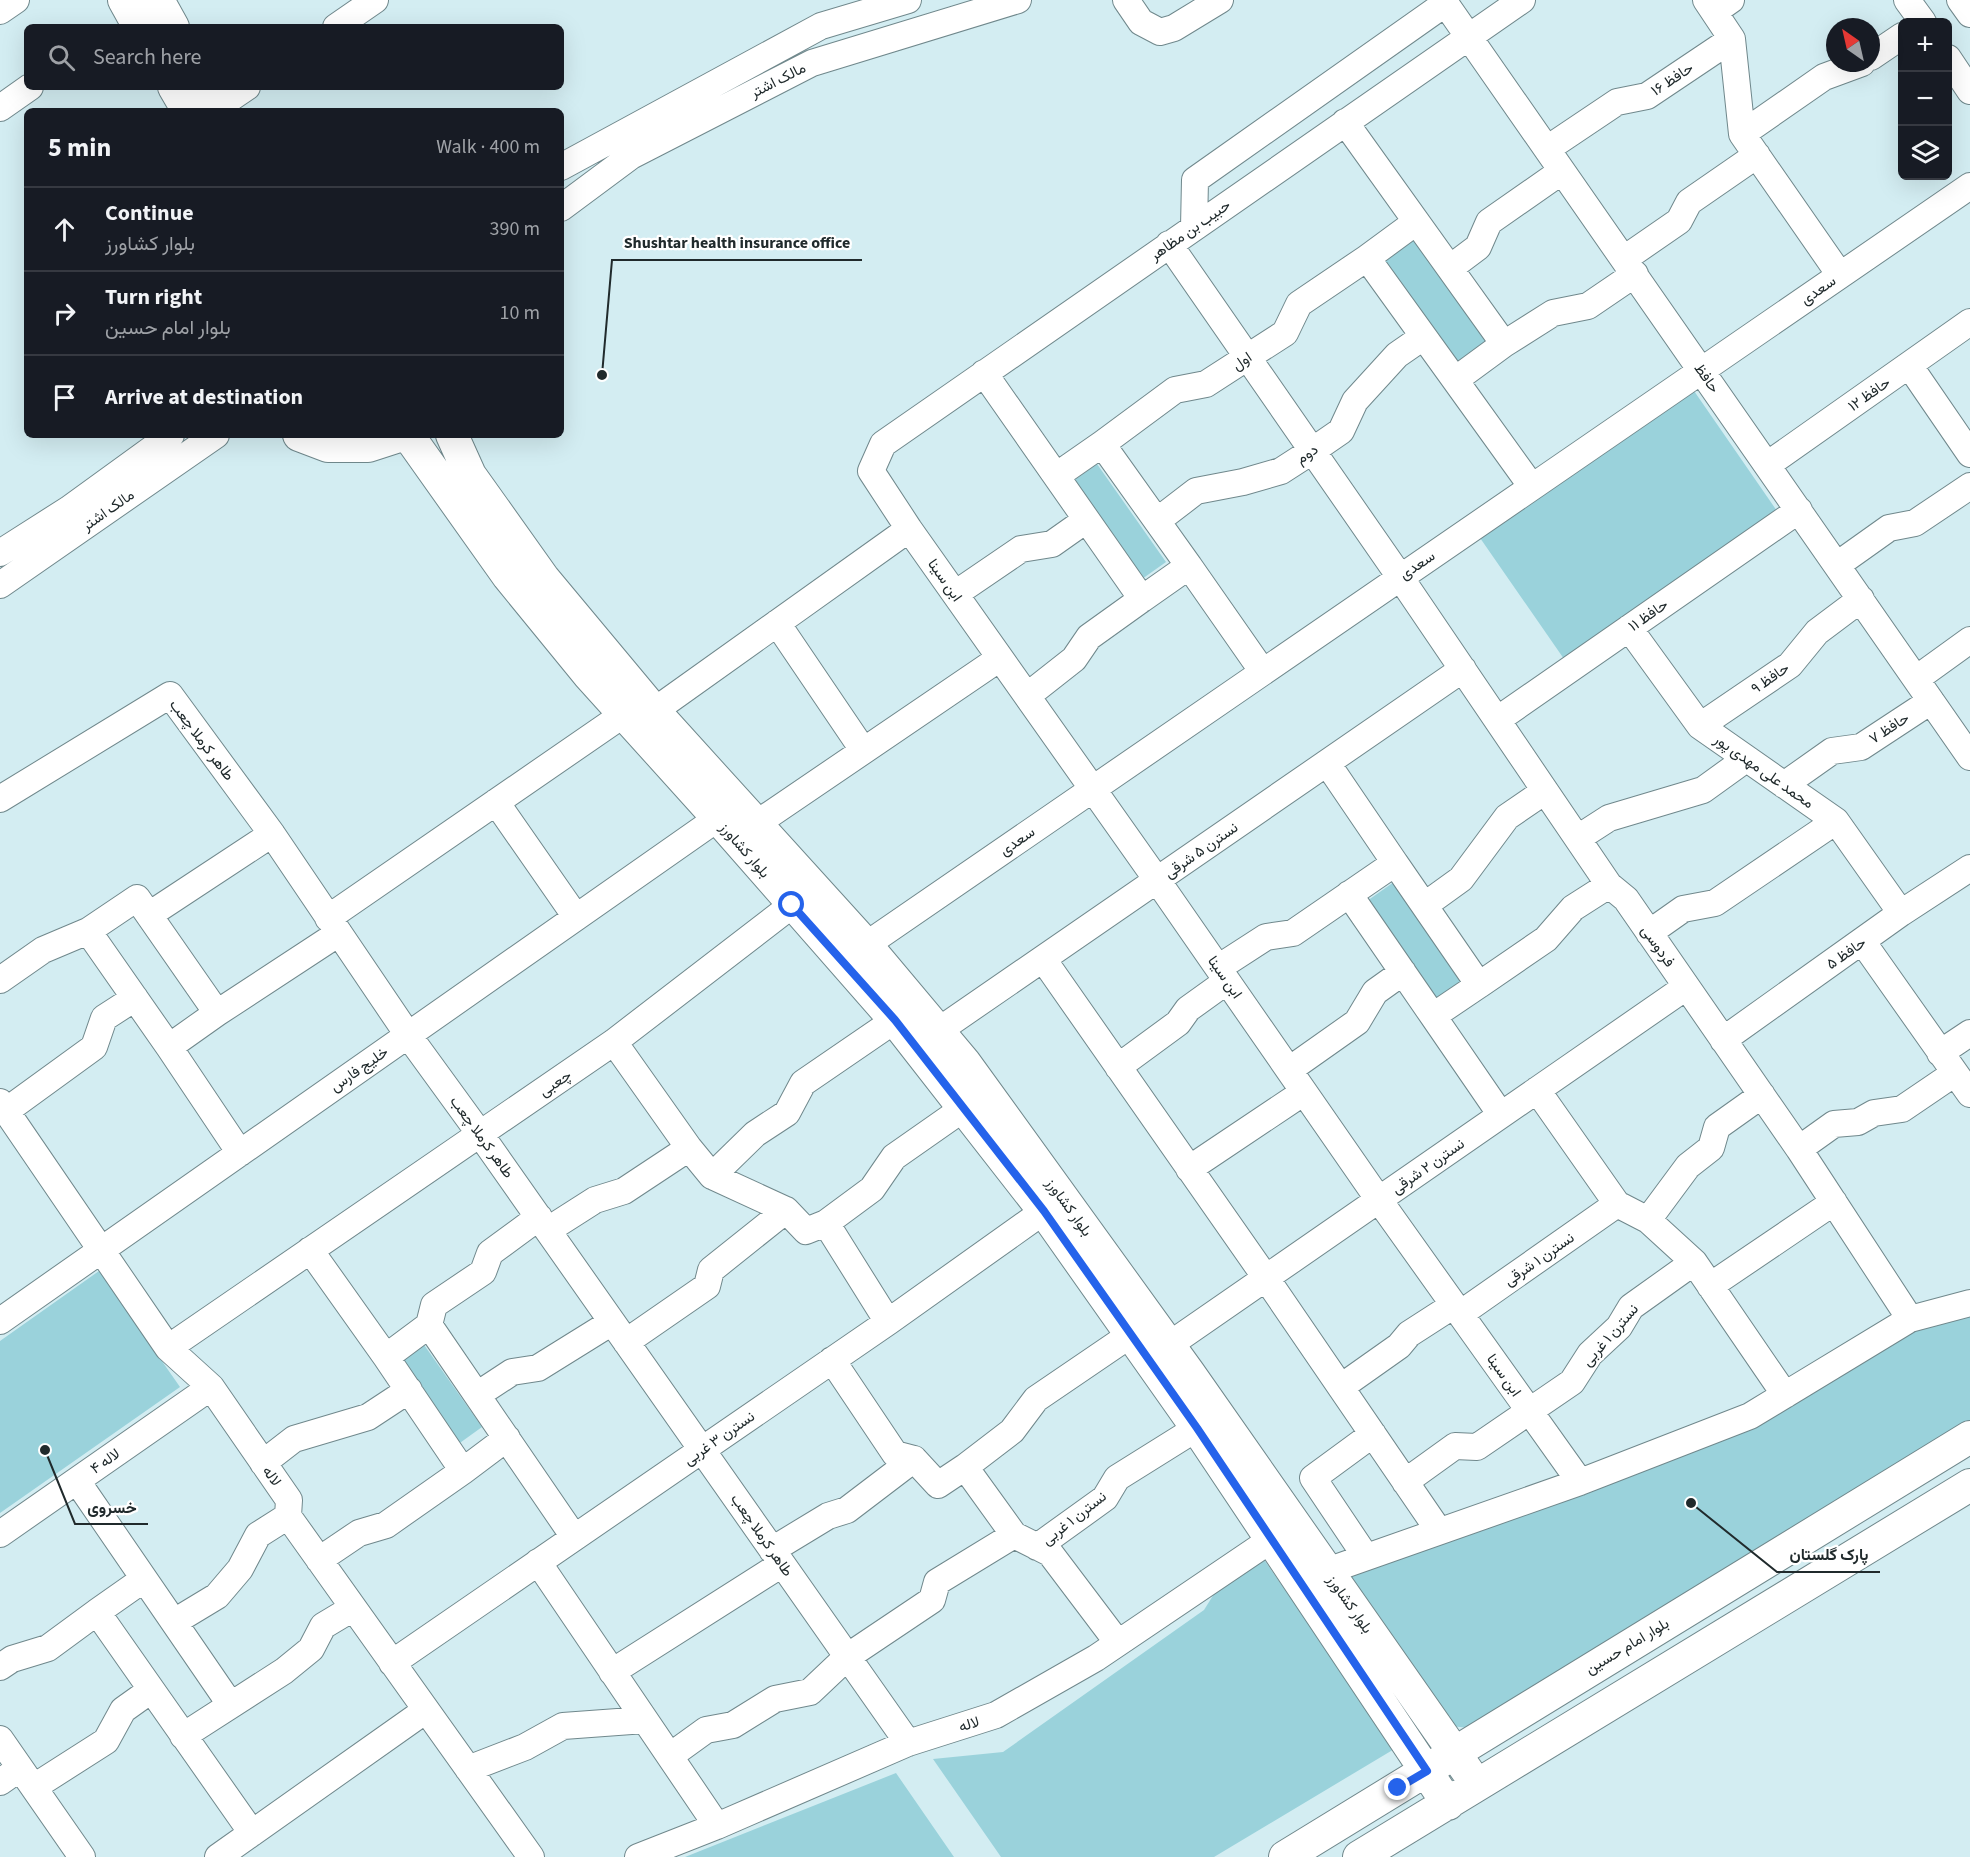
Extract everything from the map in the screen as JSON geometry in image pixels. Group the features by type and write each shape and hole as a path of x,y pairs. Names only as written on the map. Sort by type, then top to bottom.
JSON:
{"main road":[{"path":"134,14 164,24"},
{"path":"176,90 186,108"},
{"path":"307,438 328,446 369,446 393,438"},
{"name":"بلوار کشاورز","path":"410,438 508,576 588,674 639,712 756,824 866,945 965,1063 1169,1345 1477,1785"},
{"name":"بلوار کشاورز","path":"453,438 470,475 639,712 718,818 895,1020 1044,1211 1197,1428 1448,1804"},
{"name":"بلوار امام حسین","path":"1285,1857 1970,1437"},
{"path":"1359,1857 1970,1485"}],"street":[{"path":"0,11 16,0"},
{"path":"340,24 375,0"},
{"name":"مالک اشتر","path":"564,165 821,26 908,0"},
{"name":"مالک اشتر","path":"564,206 632,156 812,63 1018,0"},
{"path":"1126,0 1141,22 1160,32 1174,28 1220,0"},
{"name":"حبیب بن مظاهر","path":"871,471 883,444 1522,0"},
{"path":"1907,0 1920,18"},
{"path":"1194,227 1195,180 1444,2"},
{"name":"حافظ","path":"1444,2 1970,757"},
{"path":"1717,4 1732,39 1742,134 1840,275"},
{"name":"حافظ ۱۶","path":"1547,149 1617,102 1647,96 1732,39"},
{"path":"1880,51 1898,39"},
{"path":"1952,65 1970,90"},
{"path":"1742,134 1824,77 1838,72"},
{"path":"0,108 26,90"},
{"path":"216,101 240,90"},
{"path":"1345,122 1504,344"},
{"path":"1455,380 1504,344 1553,313 1588,306 1679,221 1689,202 1757,155"},
{"path":"1450,268 1478,247 1489,222 1562,171"},
{"name":"سعدی","path":"866,945 1970,186"},
{"name":"اول","path":"1056,476 1175,390 1206,384 1285,333 1299,304 1416,222"},
{"name":"فردوسی","path":"1169,244 1400,577 1609,885 1626,899 1762,1095 1910,1319"},
{"path":"1367,258 1532,487"},
{"name":"حافظ ۱۲","path":"1767,465 1970,322"},
{"name":"دوم","path":"1157,521 1196,491 1243,482 1281,471 1341,431 1355,401 1397,355 1423,337"},
{"path":"1909,365 1970,454"},
{"path":"984,373 1142,599"},
{"name":"مالک اشتر","path":"0,553 69,509 167,438"},
{"name":"مالک اشتر","path":"0,585 212,438"},
{"path":"1102,444 1263,672"},
{"name":"ابن سینا","path":"871,471 909,529 1223,974 1379,1200 1580,1482"},
{"path":"1837,565 1889,528 1915,523 1970,486"},
{"name":"حافظ ۱۱","path":"1497,720 1799,510"},
{"path":"955,594 1021,549 1052,544 1086,520"},
{"path":"169,1047 496,802 777,623 909,529"},
{"path":"1027,696 1074,659 1089,637 1189,566"},
{"name":"حافظ ۹","path":"1700,726 1790,665 1816,633 1861,599"},
{"path":"777,623 863,750"},
{"name":"محمد علی مهدی پور","path":"1629,628 1700,726 1836,821 1901,913"},
{"path":"1916,680 1970,640"},
{"path":"756,824 1000,657"},
{"name":"نسترن ۵ شرقی","path":"938,1031 1463,669"},
{"name":"طاهر کرملا چعب","path":"0,799 170,695 272,834 408,1035 908,1743"},
{"name":"حافظ ۷","path":"1784,785 1832,751 1861,747 1931,701"},
{"path":"1578,838 1610,818 1703,790 1746,759"},
{"path":"1327,763 1479,985"},
{"path":"1425,905 1461,879 1507,818 1545,791"},
{"path":"496,802 576,917"},
{"name":"خلیج فارس","path":"0,1321 718,818"},
{"path":"1649,933 1683,909 1715,903 1836,821"},
{"path":"149,915 272,834"},
{"path":"1118,1066 1178,1023 1188,1009 1223,974 1266,937 1293,933 1395,862"},
{"name":"حافظ ۵","path":"1723,1040 1901,913 1970,868"},
{"path":"1433,1016 1546,939 1573,908 1609,885"},
{"path":"1349,894 1501,1115"},
{"path":"0,980 43,950 88,931 137,898 217,1013"},
{"name":"چعبی","path":"310,1250 614,1042 792,905"},
{"path":"88,931 240,1153"},
{"path":"1862,941 1970,1094"},
{"path":"1043,959 1439,1531"},
{"path":"1289,1071 1357,1022 1375,992 1403,972"},
{"name":"نسترن ۲ شرقی","path":"1169,1345 1686,987"},
{"path":"5,1116 94,1047 104,1018 135,998"},
{"path":"712,1176 755,1134 787,1113 803,1083 895,1020"},
{"path":"1940,1053 1970,1033"},
{"path":"614,1042 688,1148 712,1176 786,1210 806,1231 826,1223 872,1189 894,1157 964,1107"},
{"path":"1799,1149 1834,1124 1858,1122 1874,1113 1902,1109 1955,1073"},
{"path":"1536,1090 1617,1203 1648,1220 1694,1262 1785,1395"},
{"path":"1190,1169 1304,1092"},
{"path":"1648,1220 1688,1166 1711,1148 1717,1127 1762,1095"},
{"name":"لاله","path":"5,1116 102,1250 168,1348 211,1387 289,1500 288,1516 531,1857"},
{"path":"386,1357 429,1324 434,1305 483,1272 490,1253 543,1224 595,1200 624,1191 688,1148"},
{"path":"1710,1286 1834,1202"},
{"name":"نسترن ۱ شرقی","path":"1341,1388 1399,1346 1409,1334 1457,1309 1617,1203"},
{"path":"477,1395 512,1372 538,1368 619,1332 707,1286 711,1270 786,1210"},
{"name":"نسترن ۳ غربی","path":"392,1662 888,1322 1044,1211"},
{"path":"826,1223 888,1322"},
{"path":"168,1348 310,1250 463,1470"},
{"name":"نسترن ۱ غربی","path":"1530,1412 1572,1382 1590,1354 1619,1327 1631,1307 1694,1262"},
{"path":"1327,1571 1580,1482 1750,1416 1910,1319 1970,1303"},
{"path":"429,1324 574,1537"},
{"path":"832,1360 895,1454 914,1459 938,1485 1012,1431 1036,1399 1130,1335"},
{"name":"لاله ۴","path":"0,1534 211,1387"},
{"path":"263,1463 294,1439 368,1417 409,1390"},
{"path":"1405,1482 1455,1446 1477,1447 1530,1412"},
{"name":"نسترن ۱ غربی","path":"1037,1547 1105,1498 1117,1478 1197,1428"},
{"path":"1366,1557 1313,1478 1373,1434"},
{"path":"319,1560 359,1533 386,1525 507,1438"},
{"path":"612,1672 777,1557 828,1516 847,1509 914,1459"},
{"path":"965,1467 1014,1535 1050,1553 1118,1643"},
{"path":"76,1481 230,1704"},
{"path":"174,1622 217,1596 240,1569 258,1535 288,1516"},
{"path":"670,1756 706,1730 733,1725 774,1699 810,1692 847,1657 932,1599 937,1582 1014,1535"},
{"name":"لاله","path":"638,1857 717,1826 908,1743 996,1715 1096,1658 1272,1539"},
{"path":"538,1562 717,1826"},
{"path":"0,1667 12,1659 48,1648 144,1579"},
{"path":"183,1736 284,1671 311,1649 323,1626 353,1608"},
{"path":"97,1612 252,1833"},
{"path":"18,1779 106,1741 123,1710 151,1690"},
{"path":"218,1857 426,1710"},
{"path":"468,1769 525,1747 564,1726 645,1720"},
{"path":"0,1738 18,1779 82,1857"}],"shaded area":[{"path":"1414,240 1487,343 1457,365 1384,262"},
{"path":"1692,388 1777,511 1564,659 1478,535"},
{"path":"1097,464 1166,562 1142,579 1073,481"},
{"path":"1394,882 1462,980 1436,999 1367,901"},
{"path":"99,1271 180,1387 0,1513 0,1341"},
{"path":"1970,1311 1970,1421 1470,1728 1450,1726 1345,1576 1746,1429 1913,1325"},
{"path":"422,1342 482,1427 457,1445 396,1360"},
{"path":"1260,1554 1396,1748 1214,1857 1001,1857 933,1759 1003,1752 1204,1610 1224,1578"},
{"path":"896,1773 954,1857 685,1857"}],"place":[{"name":"Shushtar health insurance office","path":"602,375"},
{"name":"خسروی","path":"45,1450"},
{"name":"پارک گلستان","path":"1691,1503"}],"route":[{"path":"792,905 895,1020 964,1107 1044,1211 1197,1428 1427,1771 1398,1788"}]}
